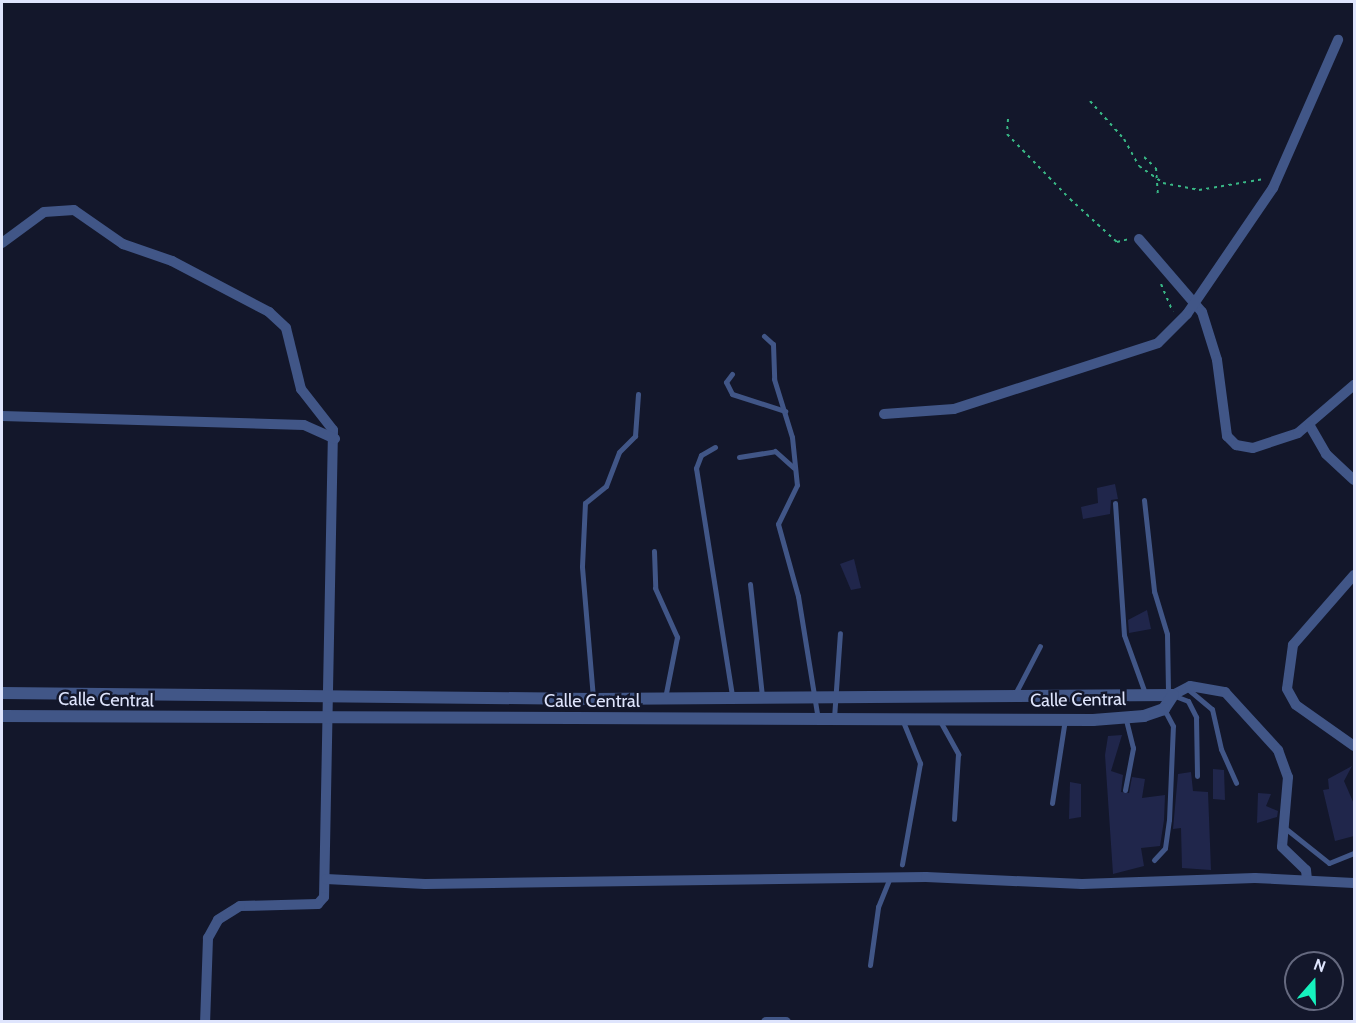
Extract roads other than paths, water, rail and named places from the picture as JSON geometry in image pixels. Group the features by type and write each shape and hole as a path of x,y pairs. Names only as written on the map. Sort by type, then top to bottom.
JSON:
{"street":[{"path":"884,414 954,409 1125,357 1158,343 1182,320 1273,188 1338,40"},
{"path":"2,243 44,212 74,210 123,244 172,261 269,312 286,328 297,381 330,422 335,439 325,719 326,879 318,903 240,906 218,920 208,938 205,1022"},
{"path":"1136,241 1163,272 1195,298 1217,360 1231,441 1253,448 1310,426 1354,385"},
{"path":"2,416 304,425 335,439"},
{"path":"1310,426 1326,454 1354,480"},
{"path":"1354,575 1293,645 1287,690 1296,705 1354,746"},
{"name":"Calle Central","path":"2,693 593,699 1145,693 1174,692 1199,685 1225,692 1278,750 1288,777 1282,848 1303,865 1307,879"},
{"path":"1164,710 1174,692"},
{"name":"Calle Central","path":"2,716 325,719 937,717 1065,719 1126,718 1164,710"},
{"path":"326,879 425,884 890,877 1082,884 1307,879 1354,883"},
{"path":"766,1022 786,1022"}],"lane":[{"path":"764,336 773,344 774,379 785,411 796,472 797,485 778,524 816,696 818,719"},
{"path":"732,374 726,382 732,394 785,411"},
{"path":"593,699 584,509 610,480 619,452 635,436 638,394"},
{"path":"715,447 701,455 696,468 732,697"},
{"path":"739,457 775,451 788,458 796,472"},
{"path":"1144,500 1154,591 1167,634 1174,692"},
{"path":"1115,503 1124,635 1145,693"},
{"path":"654,551 655,588 677,637 665,698"},
{"path":"750,584 762,697"},
{"path":"834,718 840,633"},
{"path":"1015,694 1040,646"},
{"path":"1174,692 1188,701 1196,717 1197,776"},
{"path":"1174,692 1197,693 1212,709 1236,783"},
{"path":"1154,860 1165,848 1169,820 1173,726 1164,710"},
{"path":"902,717 920,763 902,864"},
{"path":"937,717 958,754 954,819"},
{"path":"1125,790 1133,748 1126,718"},
{"path":"1052,803 1065,719"},
{"path":"1284,827 1329,863 1354,853"},
{"path":"870,965 878,907 890,877"}]}
